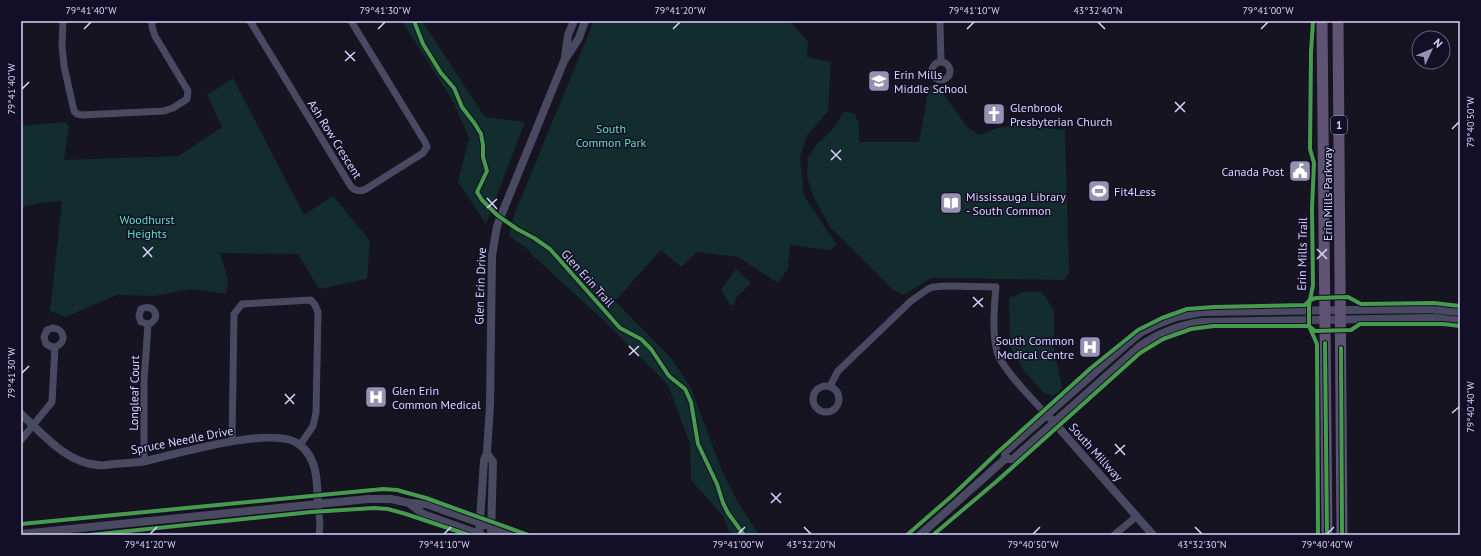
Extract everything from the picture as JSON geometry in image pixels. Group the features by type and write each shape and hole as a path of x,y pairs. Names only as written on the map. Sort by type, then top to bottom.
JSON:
{"main road":[{"name":"Erin Mills Parkway","path":"1322,21 1327,535"},
{"name":"Erin Mills Parkway","path":"1338,21 1342,535"}],"street":[{"path":"63,21 62,45 64,66 74,111 77,114 82,115 164,111 173,108 187,99 188,91 155,36 152,21"},
{"name":"Ash Row Crescent","path":"250,21 350,185 354,189 361,191 424,153 427,146 351,21"},
{"name":"Glen Erin Drive","path":"564,61 568,35 574,21"},
{"name":"Glen Erin Drive","path":"480,535 484,460 487,453 491,395 492,256 498,226 503,210 564,61 579,38 585,21"},
{"path":"940,21 941,62"},
{"name":"South Millway","path":"830,386 838,371 911,301 928,289 946,286 996,287 995,331 998,352 1010,372 1154,535"},
{"path":"232,441 234,314 236,309 242,304 311,300 318,312 316,413 313,426 300,445"},
{"path":"1341,315 1430,309 1460,312"},
{"path":"920,535 1005,459 1006,452 1120,350 1140,333 1158,324 1176,317 1202,312 1435,318 1460,321"},
{"path":"1005,459 1013,460 1140,346 1154,336 1190,323 1325,315"},
{"name":"Longleaf Court","path":"144,461 144,382 148,324"},
{"path":"21,440 52,402 55,347"},
{"name":"Spruce Needle Drive","path":"21,414 67,456 98,466 144,461 232,441 277,437 290,439 300,445 311,457 316,469 318,504"},
{"name":"Glen Erin Drive","path":"487,453 492,462 491,531"},
{"path":"21,534 368,499 391,499 409,503 426,504 480,523 491,531 514,535"},
{"path":"409,503 423,514 480,535"},
{"path":"318,504 320,524 319,535"},
{"path":"1114,535 1137,516"}],"green space":[{"path":"402,21 422,21 485,117 525,122 486,224 458,182 469,138 454,103"},
{"name":"South Common Park","path":"594,21 790,21 808,42 807,57 831,62 828,111 807,136 800,157 804,196 837,245 830,250 790,245 788,269 778,283 738,257 697,252 681,267 661,250 615,301 670,357 691,388 722,471 737,501 759,535 731,535 723,516 691,480 690,444 668,385 600,317 531,254 529,250 509,236 514,215"},
{"name":"Woodhurst Heights","path":"233,78 304,215 333,196 370,241 367,279 319,289 298,254 220,253 228,280 226,294 192,289 154,296 117,295 65,317 50,311 62,201 45,202 21,207 21,126 65,122 69,126 64,160 179,156 222,127 207,95"},
{"path":"929,86 938,86 967,127 980,135 994,129 1014,125 1065,130 1069,273 1064,280 931,278 904,295 893,290 830,227 813,196 807,176 808,158 816,145 834,128 844,111 855,114 859,124 859,142 919,142"},
{"path":"736,269 751,283 735,299 736,301 731,306 721,290"},
{"path":"1023,292 1042,292 1054,310 1054,350 1062,387 1058,393 1053,396 1044,393 1024,371 1010,346 1009,298"}],"cycle path":[{"name":"Glen Erin Trail","path":"414,21 423,44 441,73 454,88 462,107 481,134 483,157 487,171 477,192 482,200 497,215 550,249 620,328 641,339 651,349 669,376 685,389 691,402 698,444 717,484 728,513 744,535"},
{"name":"Erin Mills Trail","path":"1313,21 1311,52 1310,149 1314,163 1312,208 1313,285 1309,305 1309,326 1317,344 1318,535"},
{"path":"907,535 953,495 1091,368 1138,330 1162,318 1187,309 1305,305 1310,300 1316,298 1348,297 1361,304 1434,303 1460,306"},
{"path":"933,535 997,481 1140,353 1163,339 1191,329 1214,326 1309,326 1315,331 1351,330 1360,324 1443,324 1460,326"},
{"path":"1325,343 1327,535"},
{"path":"1341,348 1342,535"},
{"path":"21,524 383,489 397,490 426,498 528,535"},
{"path":"90,535 311,512 374,508 388,509 406,514 469,535"}],"place":[{"name":"Erin Mills Middle School","path":"879,81"},
{"name":"Glenbrook Presbyterian Church","path":"994,114"},
{"name":"Canada Post","path":"1300,171"},
{"name":"Fit4Less","path":"1099,191"},
{"name":"Mississauga Library - South Common","path":"951,203"},
{"name":"South Common Medical Centre","path":"1090,347"},
{"name":"Glen Erin Common Medical","path":"376,397"}]}
